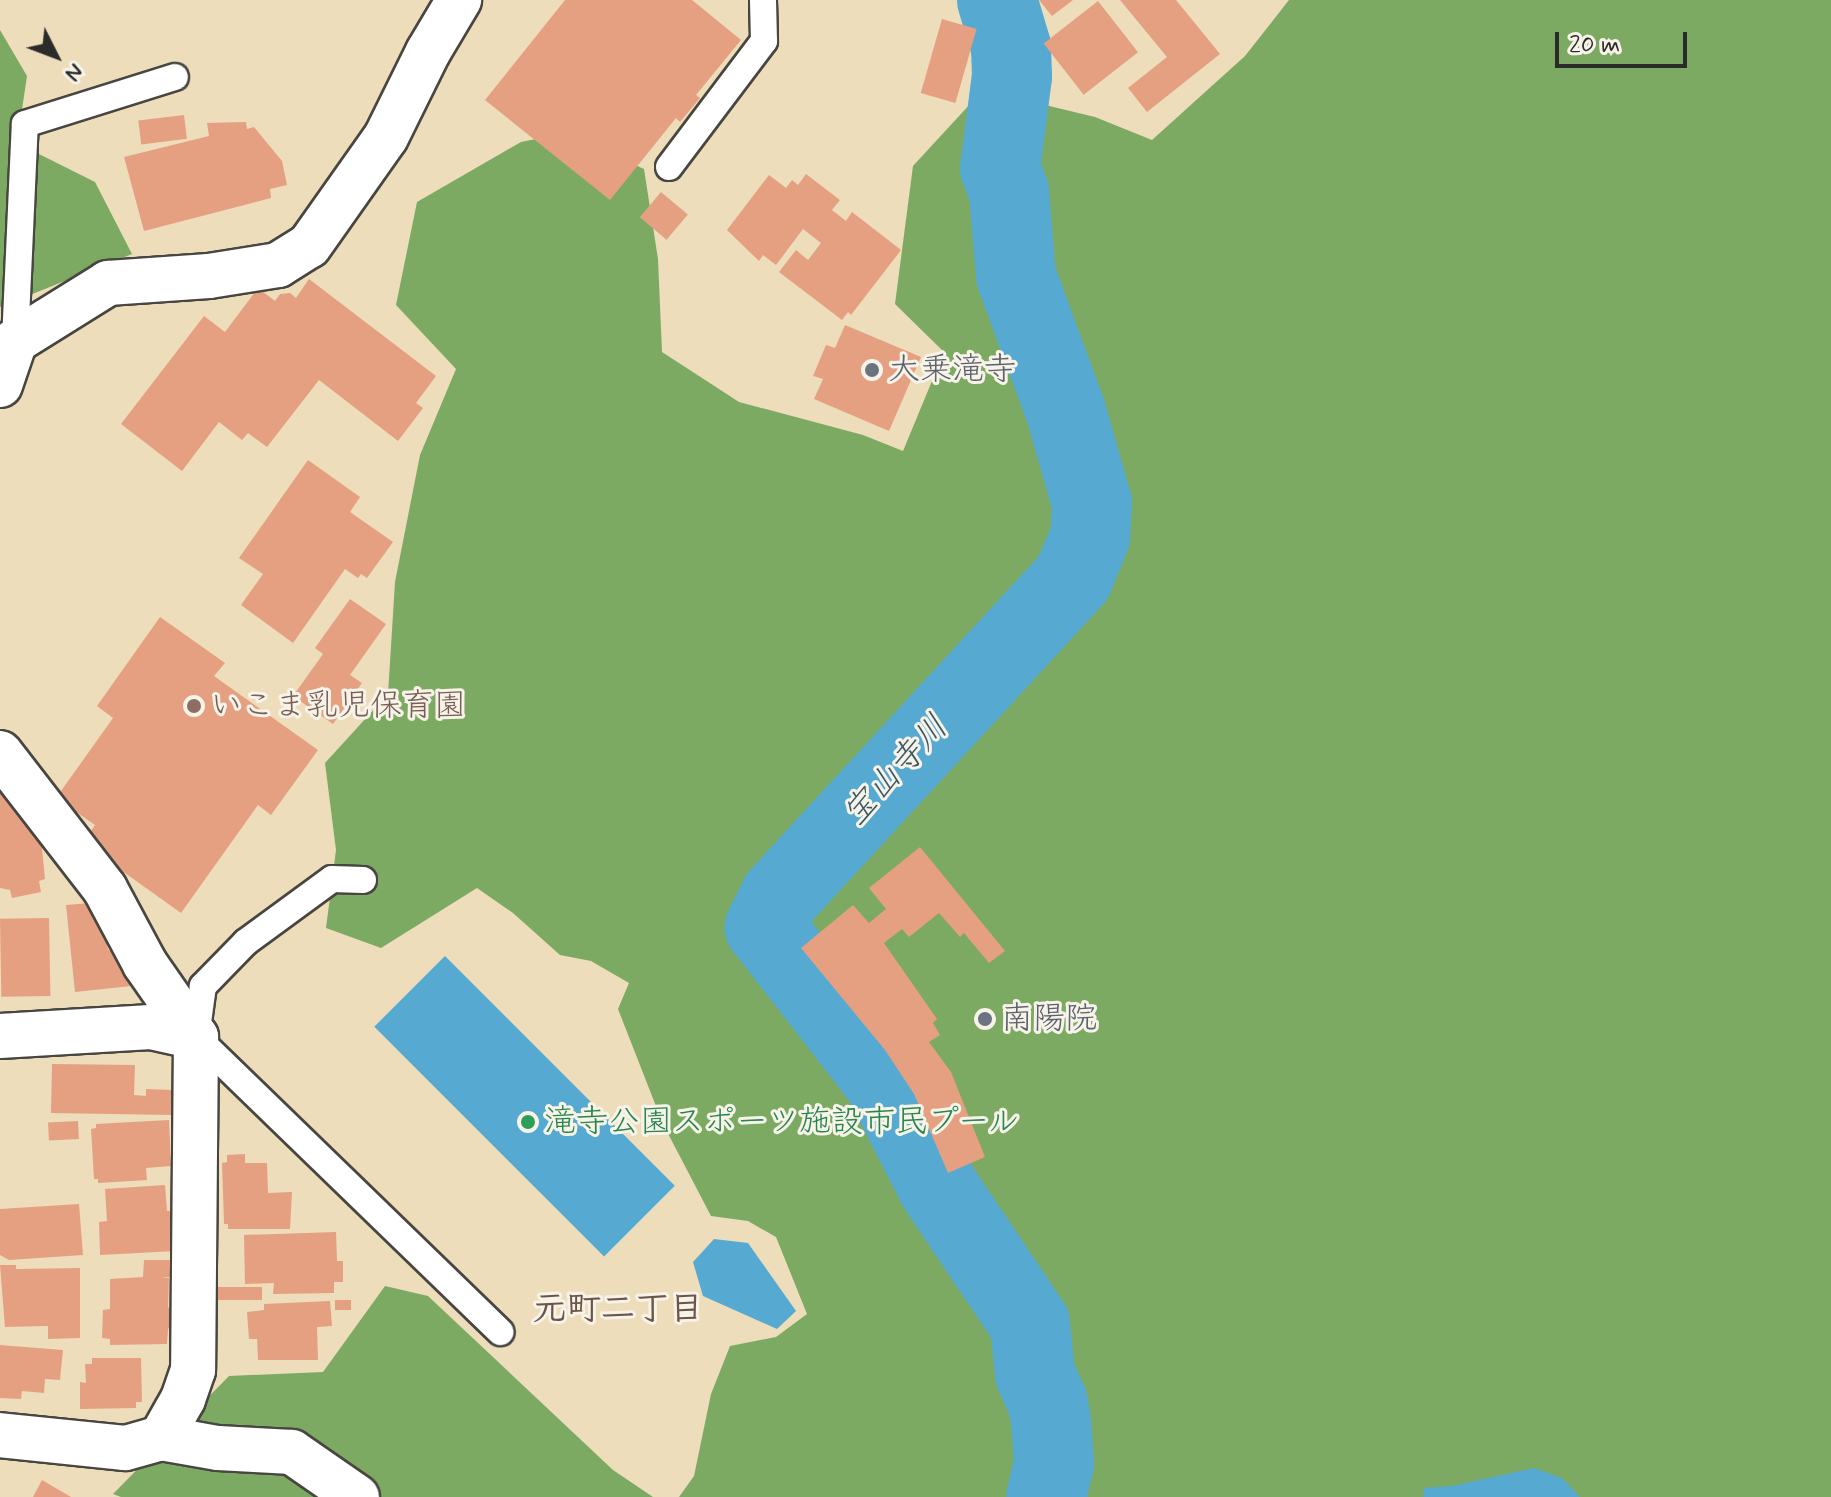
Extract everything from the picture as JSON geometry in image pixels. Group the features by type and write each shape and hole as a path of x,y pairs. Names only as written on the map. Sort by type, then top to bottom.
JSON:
{"street":[{"path":"0,385 15,341 108,283 209,276 278,265 309,246 386,137 421,63 459,0"},
{"path":"0,753 105,889 145,964 196,1037 193,1370 183,1399 161,1438"},
{"path":"0,1036 151,1027 196,1037"},
{"path":"0,1435 125,1448 161,1438 218,1448 292,1452 357,1497"}],"lane":[{"path":"669,167 764,41 763,0"},
{"path":"15,341 25,124 175,77"},
{"path":"363,880 332,879 246,942 203,986 196,1037 500,1332"}],"green space":[{"path":"1289,0 1831,0 1831,1497 679,1497 694,1476 711,1394 730,1346 776,1337 807,1314 776,1237 748,1221 711,1216 663,1124 618,1009 629,983 591,961 560,955 513,913 477,888 381,948 326,928 336,850 325,763 388,694 395,582 420,455 456,369 396,305 417,202 521,142 565,133 644,169 658,259 662,352 739,402 863,435 903,451 944,352 895,304 913,166 983,90 1095,117 1152,140 1245,56"},
{"path":"0,30 27,76 17,143 95,182 132,254 0,307"},
{"path":"385,1286 428,1296 613,1470 653,1497 121,1497 113,1494 229,1376 323,1372"}],"water":[{"path":"445,956 675,1186 604,1257 374,1027"},
{"path":"714,1239 748,1243 796,1311 777,1329 703,1296 693,1262"},
{"path":"1534,1468 1562,1478 1580,1497 1423,1497 1424,1488 1452,1486"}],"building":[{"path":"565,0 692,0 741,40 696,95 700,98 680,122 676,118 610,200 485,100"},
{"path":"1039,0 1073,0 1052,16"},
{"path":"1120,0 1176,0 1220,54 1147,112 1128,88 1167,57"},
{"path":"1098,1 1138,52 1084,95 1044,43"},
{"path":"942,19 977,29 955,103 921,93"},
{"path":"184,115 187,139 141,144 138,121"},
{"path":"246,122 247,129 254,127 282,161 287,185 270,189 271,198 144,231 124,157 209,136 207,123"},
{"path":"806,174 840,200 832,210 846,221 852,212 901,250 851,315 848,312 842,320 779,272 796,250 808,260 821,243 803,229 776,265 763,255 759,261 727,230 769,175 786,188 792,180 798,185"},
{"path":"661,192 688,214 667,240 640,217"},
{"path":"309,279 436,376 416,403 423,408 398,441 319,380 267,447 248,433 242,440 219,422 182,471 121,424 204,316 225,332 258,288 275,301 280,294 290,293 296,298"},
{"path":"845,325 921,357 889,431 814,399 823,379 813,376 826,345 835,348"},
{"path":"308,460 360,497 350,512 393,542 367,578 361,574 358,578 345,569 293,643 241,605 263,574 239,558"},
{"path":"350,599 386,624 350,675 362,683 333,724 293,696 323,654 315,648"},
{"path":"160,617 225,663 214,676 318,750 271,815 258,805 181,913 83,843 95,825 56,798 113,718 97,706"},
{"path":"14,790 22,797 29,831 40,829 45,879 39,881 41,892 12,898 10,890 0,888 0,793"},
{"path":"920,847 1005,951 989,963 964,933 960,937 939,913 909,937 902,929 884,943 937,1019 933,1023 940,1035 929,1042 951,1072 985,1157 948,1173 914,1094 885,1050 801,948 853,905 869,923 886,909 869,888"},
{"path":"103,902 108,950 128,948 131,986 75,992 66,905"},
{"path":"49,918 50,996 1,997 0,919"},
{"path":"52,1064 135,1065 134,1095 146,1096 146,1089 172,1090 171,1115 51,1113"},
{"path":"169,1120 171,1166 146,1168 147,1180 98,1183 98,1179 94,1179 91,1129 96,1128 96,1124"},
{"path":"78,1121 79,1139 49,1141 48,1123"},
{"path":"245,1154 245,1163 267,1163 268,1193 292,1192 290,1229 228,1229 228,1224 224,1224 222,1163 227,1162 227,1155"},
{"path":"165,1185 167,1211 179,1211 176,1251 100,1255 99,1222 107,1221 105,1189"},
{"path":"79,1204 83,1255 9,1260 0,1255 0,1209"},
{"path":"336,1232 337,1261 343,1261 343,1282 334,1282 334,1293 273,1294 274,1283 245,1284 244,1235"},
{"path":"144,1260 175,1260 175,1277 162,1277 169,1278 168,1307 174,1312 175,1321 168,1329 167,1344 110,1345 110,1339 102,1338 103,1310 110,1309 110,1279 143,1277"},
{"path":"0,1265 16,1265 16,1269 80,1268 80,1338 48,1339 48,1326 5,1327"},
{"path":"218,1287 262,1287 262,1300 218,1300"},
{"path":"335,1300 351,1300 351,1310 335,1310"},
{"path":"330,1301 332,1326 317,1327 318,1360 258,1360 257,1339 249,1339 247,1312 264,1310 264,1304"},
{"path":"0,1345 63,1350 60,1380 45,1379 44,1393 22,1391 21,1399 0,1398"},
{"path":"92,1358 141,1358 142,1402 136,1402 136,1408 80,1409 80,1382 86,1383 85,1364 92,1364"},
{"path":"42,1480 71,1497 33,1497"}],"waterway":[{"name":"宝山寺川","path":"997,0 1011,47 1012,76 1000,168 1009,191 1016,276 1066,412 1092,503 1090,537 1073,578 780,897 765,927 883,1079 938,1187 1030,1324 1035,1374 1048,1403 1051,1421 1054,1463 1046,1497"}],"place":[{"name":"大乗滝寺","path":"872,370"},
{"name":"いこま乳児保育園","path":"194,706"},
{"name":"南陽院","path":"985,1019"},
{"name":"滝寺公園スポーツ施設市民プール","path":"528,1122"}],"district":[{"name":"元町二丁目","path":"618,1310"}]}
